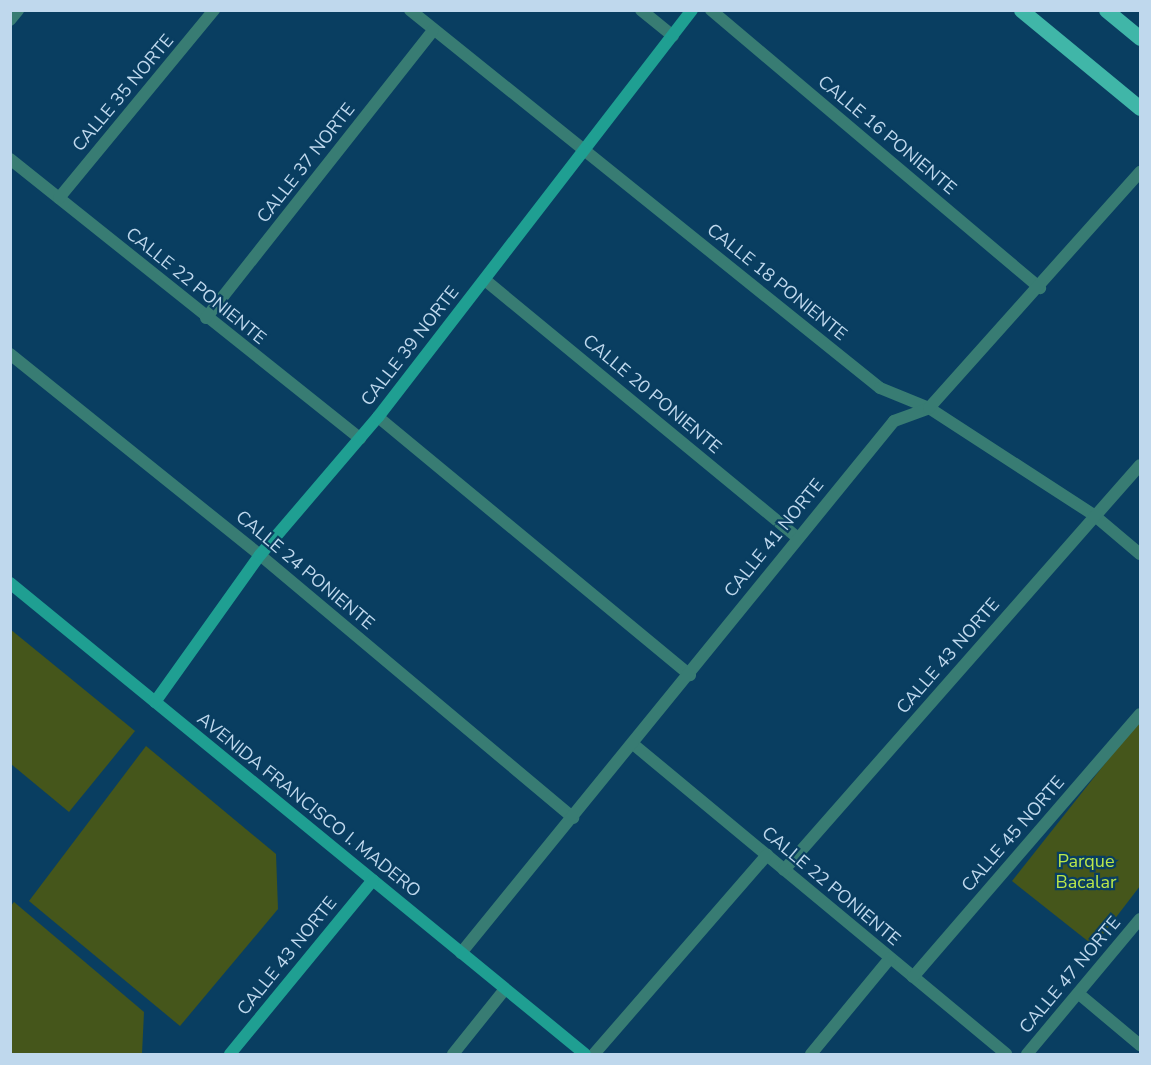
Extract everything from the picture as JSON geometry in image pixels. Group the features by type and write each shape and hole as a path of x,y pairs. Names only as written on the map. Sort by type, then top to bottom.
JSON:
{"main road":[{"path":"1021,10 1140,108"},
{"path":"1106,10 1140,38"}],"street":[{"path":"10,20 18,10"},
{"name":"CALLE 35 NORTE","path":"59,198 214,10"},
{"name":"CALLE 18 PONIENTE","path":"410,10 880,388 929,408 1095,516 1140,554"},
{"path":"641,10 673,36"},
{"name":"CALLE 39 NORTE","path":"155,702 260,555 378,417 692,10"},
{"name":"CALLE 16 PONIENTE","path":"711,10 1040,288"},
{"name":"CALLE 37 NORTE","path":"206,318 434,31"},
{"name":"CALLE 22 PONIENTE","path":"10,159 206,318 360,438"},
{"name":"CALLE 41 NORTE","path":"461,953 690,675 796,537 894,421 929,408 1040,288 1140,172"},
{"name":"CALLE 20 PONIENTE","path":"485,280 796,537"},
{"name":"CALLE 24 PONIENTE","path":"10,354 260,555 573,818"},
{"path":"378,417 690,675"},
{"name":"CALLE 43 NORTE","path":"784,870 1140,465"},
{"name":"AVENIDA FRANCISCO I. MADERO","path":"10,583 585,1054"},
{"name":"CALLE 45 NORTE","path":"913,977 1140,714"},
{"name":"CALLE 22 PONIENTE","path":"633,744 1006,1054"},
{"path":"594,1054 767,855"},
{"name":"CALLE 43 NORTE","path":"230,1054 372,880"},
{"name":"CALLE 47 NORTE","path":"1027,1054 1140,919"},
{"path":"811,1054 890,958"},
{"path":"453,1054 505,989"},
{"path":"1079,994 1140,1045"}],"green space":[{"path":"10,629 135,731 69,812 11,764"},
{"name":"Parque Bacalar","path":"1137,723 1140,726 1140,886 1094,946 1012,881"},
{"path":"146,746 276,854 278,909 180,1026 29,901"},
{"path":"14,902 144,1012 142,1054 11,1054 10,907"}]}
